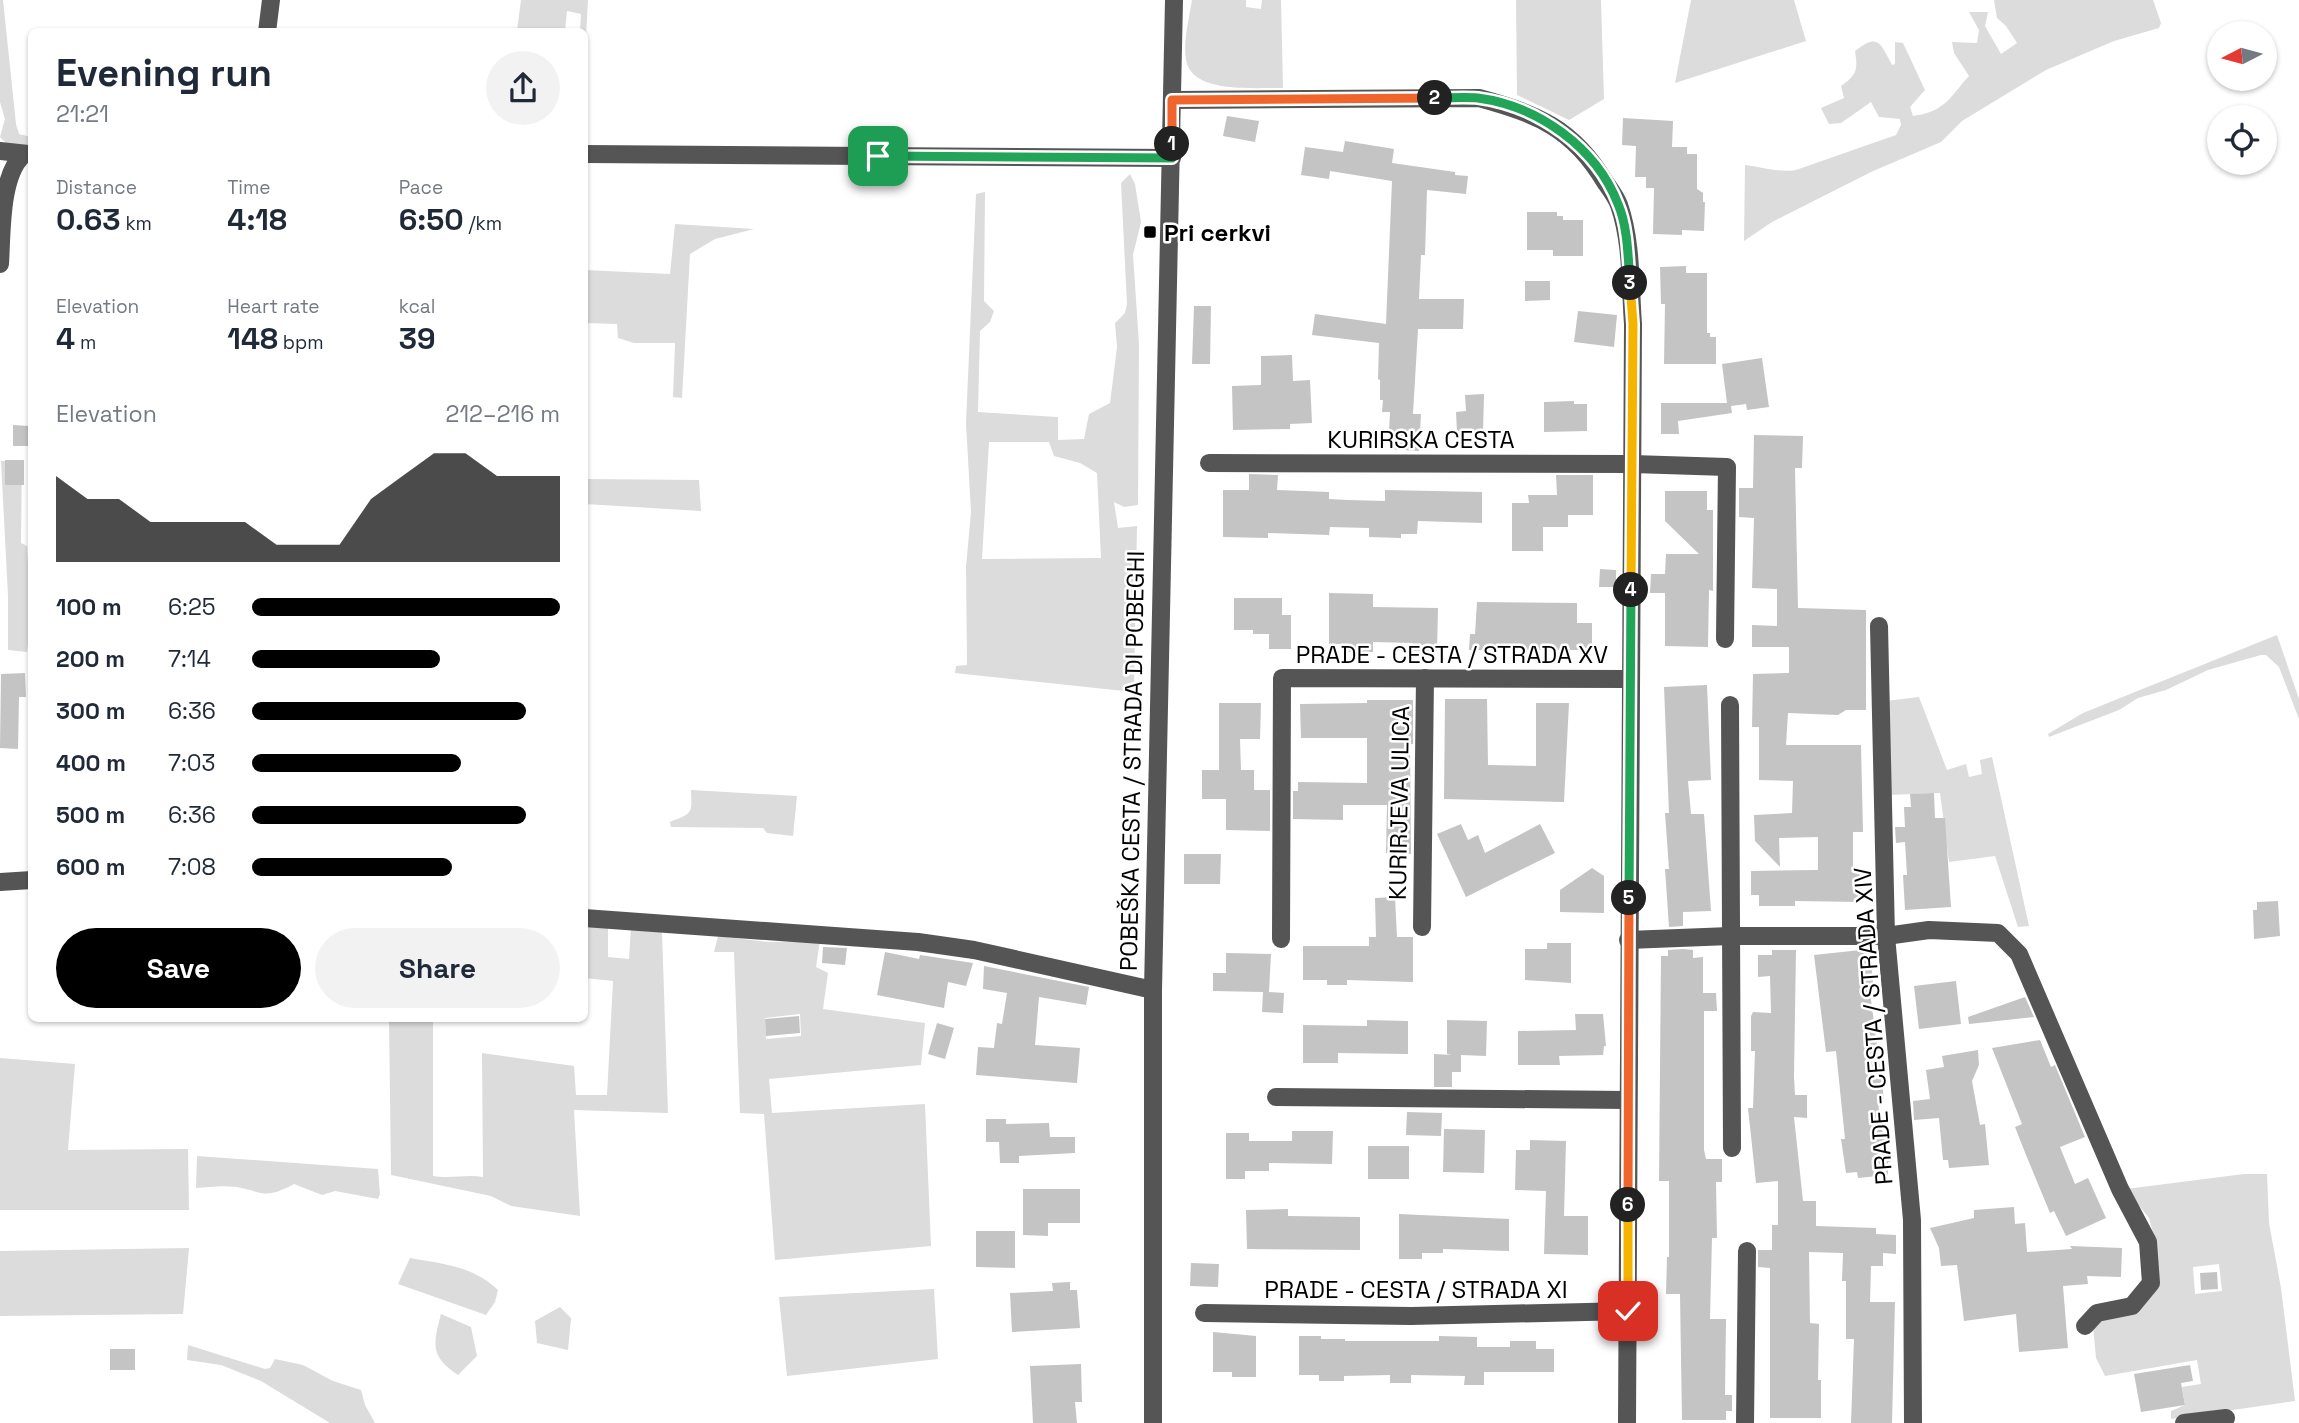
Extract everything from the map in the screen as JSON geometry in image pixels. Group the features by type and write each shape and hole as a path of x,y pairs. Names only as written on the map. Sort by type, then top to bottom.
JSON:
{"street":[{"path":"268,28 271,0"},
{"name":"POBEŠKA CESTA / STRADA DI POBEGHI","path":"1153,1423 1153,990 1174,0"},
{"path":"1172,100 1479,98 1525,111 1565,133 1593,161 1619,204 1628,250 1633,324 1627,1423"},
{"path":"0,151 27,154"},
{"path":"0,264 3,191 14,162 27,154"},
{"path":"588,154 1172,158"},
{"name":"KURIRSKA CESTA","path":"1209,463 1633,464 1727,467 1725,639"},
{"name":"PRADE - CESTA / STRADA XIV","path":"1879,626 1886,936 1912,1220 1913,1423"},
{"name":"PRADE - CESTA / STRADA XV","path":"1281,939 1282,678 1630,678"},
{"name":"KURIRJEVA ULICA","path":"1422,928 1424,678"},
{"path":"1730,705 1732,1148"},
{"path":"0,882 28,880"},
{"path":"588,918 918,942 974,950 1153,990"},
{"path":"1629,940 1730,936 1886,936 1929,930 1998,933 2019,954 2120,1189 2148,1242 2151,1283 2132,1306 2097,1313 2085,1326"},
{"path":"1276,1097 1629,1100"},
{"path":"1745,1423 1746,1251"},
{"name":"PRADE - CESTA / STRADA XI","path":"1204,1313 1411,1316 1628,1311"},
{"path":"2184,1423 2226,1418"}],"shaded area":[{"path":"0,0 3,0 16,124 19,134 28,136 28,145 9,146 0,137 5,119 0,102"},
{"path":"521,0 588,0 586,28 580,28 581,14 567,11 565,28 517,28"},
{"path":"1192,0 1246,0 1246,7 1261,9 1262,0 1281,0 1283,88 1227,87 1200,79 1191,71 1186,60 1185,45"},
{"path":"1516,0 1601,0 1604,99 1569,120 1517,95"},
{"path":"1691,0 1794,0 1806,41 1675,83"},
{"path":"1994,0 2153,0 2161,23 2159,28 2114,41 2046,70 1962,121 1941,142 1871,172 1772,222 1744,241 1745,165 1796,170 1896,135 1901,125 1900,119 1879,117 1871,102 1841,123 1829,124 1821,108 1844,98 1841,86 1855,72 1855,51 1874,41 1881,46 1892,65 1895,64 1895,42 1903,43 1925,90 1910,107 1913,116 1933,111 1946,102 1969,76 1954,53 1952,42 1977,43 1979,30 1969,12 1988,12 1985,26 2001,54 2017,43 1997,18"},
{"path":"1130,174 1135,184 1141,222 1133,255 1139,344 1138,505 1124,507 1114,502 1118,528 1137,526 1134,689 1124,691 955,673 956,666 967,665 966,567 971,512 966,423 976,194 985,192 984,301 994,311 990,322 980,331 978,412 1058,417 1058,440 1084,439 1089,414 1110,403 1117,347 1115,323 1125,313 1127,304 1121,183","holes":["989,442 1049,442 1054,456 1080,463 1097,473 1101,558 982,559"]},
{"path":"675,224 754,229 715,239 690,254 682,398 673,397 675,343 634,343 618,338 617,324 588,323 588,270 670,274"},
{"path":"1,461 22,461 21,543 27,546 28,564 27,652 8,650"},
{"path":"588,479 699,480 701,511 588,504"},
{"path":"2277,635 2299,699 2299,719 2279,667 2266,655 2261,655 2208,670 2166,690 2138,698 2119,710 2049,737 2048,734 2083,713"},
{"path":"1919,697 1947,770 1966,764 1969,777 1982,774 1980,760 1992,757 2029,926 2018,927 1995,856 1949,862 1940,793 1888,795 1886,701"},
{"path":"691,790 797,796 793,836 767,833 763,828 671,827 670,822 689,812"},
{"path":"588,926 608,927 608,957 629,959 631,927 662,931 668,1113 574,1110 580,1216 511,1206 491,1196 391,1175 389,1022 433,1022 433,1176 483,1177 482,1053 574,1066 576,1095 607,1095 613,981 588,978"},
{"path":"718,936 768,942 820,941 816,967 828,973 823,1009 925,1023 921,1065 769,1079 772,1113 925,1104 931,1246 775,1260 764,1114 740,1113 734,952 714,952","holes":["800,1014 801,1036 766,1039 765,1018"]},
{"path":"0,1058 75,1064 68,1150 188,1149 189,1210 0,1210"},
{"path":"197,1156 378,1169 380,1194 378,1199 335,1191 322,1195 294,1184 270,1193 231,1186 196,1188"},
{"path":"2244,1174 2267,1174 2269,1223 2281,1288 2295,1401 2171,1419 2171,1411 2185,1405 2182,1387 2201,1384 2197,1360 2105,1376 2096,1358 2092,1315 2142,1294 2154,1236 2149,1218 2126,1189","holes":["2219,1264 2222,1291 2195,1294 2193,1267"]},
{"path":"189,1248 183,1314 0,1316 0,1251"},
{"path":"410,1258 446,1264 478,1276 498,1290 495,1302 486,1315 398,1284"},
{"path":"934,1289 938,1359 787,1376 779,1297"},
{"path":"560,1307 571,1318 568,1350 537,1343 535,1321"},
{"path":"441,1314 471,1327 477,1356 458,1375 442,1362 436,1349 436,1334"},
{"path":"188,1345 265,1369 270,1368 275,1359 303,1365 333,1381 361,1390 365,1405 375,1423 330,1423 261,1381 221,1365 187,1360"}],"building":[{"path":"1227,116 1259,121 1255,142 1223,136"},
{"path":"1623,118 1673,121 1672,147 1687,147 1687,154 1697,154 1697,189 1703,193 1705,202 1704,231 1682,230 1682,235 1653,234 1654,188 1646,188 1646,177 1635,177 1636,146 1622,145"},
{"path":"1345,141 1394,149 1392,163 1468,176 1466,194 1427,190 1425,255 1421,255 1419,299 1464,299 1463,329 1418,329 1413,414 1421,414 1419,451 1388,449 1390,412 1382,412 1383,400 1380,400 1379,343 1312,335 1315,314 1386,324 1392,181 1330,171 1329,179 1301,175 1305,147 1343,152"},
{"path":"1527,212 1557,212 1557,216 1563,216 1563,220 1583,220 1583,256 1553,256 1553,250 1527,250"},
{"path":"1686,266 1686,273 1707,273 1707,333 1710,333 1710,337 1716,337 1716,364 1664,364 1665,304 1661,304 1660,267"},
{"path":"1525,281 1550,281 1550,300 1525,301"},
{"path":"1194,306 1211,306 1210,364 1192,364"},
{"path":"1578,311 1617,315 1614,347 1574,342"},
{"path":"1292,355 1293,381 1310,380 1312,423 1290,424 1290,429 1233,430 1232,386 1261,385 1261,356"},
{"path":"1762,358 1769,407 1747,410 1746,404 1731,406 1732,413 1678,421 1679,434 1661,434 1661,403 1727,403 1722,364"},
{"path":"1484,394 1483,434 1457,432 1456,412 1466,411 1465,395"},
{"path":"1574,401 1574,404 1587,404 1587,431 1544,432 1544,402"},
{"path":"13,425 28,426 28,446 13,446"},
{"path":"1754,435 1803,436 1802,468 1795,468 1798,608 1866,610 1866,710 1846,710 1838,715 1788,713 1786,745 1861,745 1863,832 1853,832 1853,868 1860,868 1861,902 1795,901 1795,906 1759,906 1759,895 1751,895 1751,871 1818,870 1818,837 1779,838 1780,867 1755,841 1754,815 1792,813 1793,781 1759,780 1759,727 1752,727 1753,674 1789,673 1789,647 1752,647 1752,625 1777,626 1777,589 1752,588 1754,518 1739,517 1739,488 1753,488"},
{"path":"5,460 24,460 24,485 5,485"},
{"path":"1249,474 1278,475 1277,490 1329,492 1329,499 1385,501 1385,490 1482,492 1482,523 1418,521 1417,534 1401,534 1401,538 1369,537 1369,528 1330,527 1329,535 1268,533 1268,538 1223,537 1223,490 1249,490"},
{"path":"1556,475 1593,475 1593,515 1568,515 1568,527 1543,527 1543,551 1512,551 1512,503 1529,503 1528,495 1557,495"},
{"path":"1665,491 1707,491 1707,510 1713,510 1713,591 1709,590 1708,647 1665,646 1665,593 1650,593 1651,574 1665,574 1666,554 1699,554 1665,521"},
{"path":"1600,569 1616,570 1616,587 1599,587"},
{"path":"1329,593 1373,594 1373,607 1438,608 1437,651 1413,651 1413,643 1373,642 1373,652 1347,652 1347,644 1329,644"},
{"path":"1234,598 1282,598 1282,615 1291,615 1291,649 1269,649 1269,634 1253,634 1253,630 1234,630"},
{"path":"1477,602 1577,603 1577,623 1592,623 1592,650 1469,650 1470,634 1475,634"},
{"path":"25,673 26,697 19,697 18,749 0,748 1,674"},
{"path":"1707,685 1711,780 1688,781 1691,814 1704,814 1711,911 1683,912 1683,926 1669,927 1665,869 1669,869 1665,813 1669,813 1664,687"},
{"path":"1445,699 1487,699 1488,765 1536,766 1536,703 1569,703 1564,802 1444,799"},
{"path":"1367,700 1413,700 1413,744 1410,744 1411,854 1386,853 1387,805 1343,805 1343,820 1293,819 1293,791 1298,791 1298,782 1367,783 1367,738 1301,738 1300,704 1367,703"},
{"path":"1219,703 1261,703 1260,739 1240,739 1241,770 1254,770 1254,790 1270,790 1270,831 1226,830 1226,799 1202,799 1202,770 1219,770"},
{"path":"1934,793 1935,818 1945,818 1951,907 1905,910 1905,842 1896,843 1895,827 1905,827 1904,807 1911,807 1910,794"},
{"path":"1461,824 1468,840 1478,835 1485,853 1540,824 1555,853 1466,897 1437,834"},
{"path":"1184,854 1221,854 1220,884 1184,884"},
{"path":"1592,868 1604,876 1604,913 1560,912 1560,890"},
{"path":"1395,897 1397,937 1413,937 1413,982 1347,980 1347,985 1327,985 1327,980 1303,980 1303,946 1369,946 1369,937 1376,937 1375,898"},
{"path":"2278,901 2280,936 2254,939 2253,910 2257,910 2257,902"},
{"path":"1547,943 1571,943 1571,983 1525,980 1525,949 1547,949"},
{"path":"823,947 847,948 845,965 822,963"},
{"path":"1870,949 1874,992 1870,992 1884,1099 1878,1100 1880,1124 1892,1161 1888,1162 1888,1175 1858,1178 1857,1172 1846,1173 1841,1139 1845,1139 1836,1051 1826,1052 1814,955"},
{"path":"1668,950 1693,950 1693,958 1703,957 1703,993 1716,993 1717,1011 1704,1011 1704,1150 1706,1159 1722,1159 1722,1182 1716,1182 1717,1238 1712,1238 1710,1319 1726,1319 1725,1395 1732,1395 1732,1411 1726,1411 1726,1420 1682,1420 1680,1294 1666,1294 1669,1181 1659,1181 1661,956 1668,956"},
{"path":"1772,950 1796,950 1795,1095 1807,1095 1807,1118 1794,1117 1803,1201 1816,1201 1816,1226 1876,1228 1876,1234 1896,1235 1896,1254 1883,1253 1883,1266 1871,1266 1870,1302 1895,1302 1892,1423 1851,1423 1854,1339 1846,1339 1843,1253 1809,1252 1810,1323 1819,1324 1818,1380 1821,1380 1821,1418 1770,1418 1770,1268 1758,1267 1758,1250 1772,1250 1772,1225 1778,1225 1778,1181 1756,1183 1748,1108 1753,1108 1755,1051 1751,1051 1751,1016 1753,1012 1771,1013 1770,976 1758,977 1758,955 1772,955"},
{"path":"885,952 919,959 920,955 973,963 966,986 948,982 944,1008 877,995"},
{"path":"1226,953 1271,954 1269,992 1284,993 1283,1013 1262,1012 1263,992 1213,991 1213,973 1226,973"},
{"path":"984,966 1089,987 1086,1005 1039,997 1035,1045 1080,1048 1077,1083 976,1075 978,1047 994,1048 997,1023 1002,1024 1007,993 983,989"},
{"path":"1956,981 1961,1024 1919,1029 1914,986"},
{"path":"2025,997 2034,1017 1969,1024 1968,1017"},
{"path":"1575,1014 1603,1014 1606,1046 1603,1055 1559,1056 1560,1065 1518,1065 1518,1031 1576,1030"},
{"path":"799,1016 800,1033 766,1036 765,1019"},
{"path":"1367,1020 1408,1021 1408,1054 1338,1053 1338,1063 1303,1063 1303,1025 1367,1026"},
{"path":"1447,1020 1487,1021 1486,1056 1461,1055 1461,1072 1452,1072 1452,1087 1434,1087 1434,1054 1452,1055 1447,1054"},
{"path":"937,1023 954,1028 945,1059 928,1054"},
{"path":"2040,1040 2051,1067 2055,1065 2085,1137 2060,1147 2075,1184 2088,1178 2106,1218 2066,1236 2054,1211 2050,1213 2026,1155 2015,1127 2022,1124 1992,1048"},
{"path":"1978,1050 1979,1065 1972,1081 1980,1125 1985,1124 1989,1165 1949,1168 1948,1160 1943,1160 1939,1118 1914,1120 1913,1101 1930,1099 1926,1070 1944,1067 1942,1056"},
{"path":"1407,1112 1442,1113 1441,1136 1406,1135"},
{"path":"986,1119 1006,1119 1006,1124 1049,1123 1050,1137 1075,1137 1075,1153 1019,1156 1019,1163 1000,1163 999,1142 986,1142"},
{"path":"1444,1129 1485,1130 1484,1173 1443,1172"},
{"path":"1292,1131 1333,1131 1332,1164 1269,1163 1269,1171 1245,1171 1245,1179 1226,1179 1226,1133 1249,1133 1249,1141 1292,1141"},
{"path":"1530,1140 1566,1141 1564,1216 1588,1216 1588,1255 1544,1254 1546,1191 1515,1190 1516,1150 1530,1150"},
{"path":"1368,1146 1409,1146 1409,1179 1368,1179"},
{"path":"1023,1189 1080,1189 1080,1223 1048,1223 1048,1236 1023,1235"},
{"path":"2014,1207 2015,1224 2025,1223 2027,1252 2072,1249 2070,1246 2122,1248 2121,1277 2087,1276 2088,1284 2063,1286 2068,1348 2019,1352 2016,1314 1964,1321 1957,1265 1941,1266 1939,1248 1930,1228 1974,1218 1974,1210"},
{"path":"1288,1209 1288,1216 1360,1217 1360,1250 1247,1249 1246,1210"},
{"path":"1399,1214 1509,1219 1509,1251 1443,1249 1443,1253 1422,1253 1422,1259 1399,1259"},
{"path":"976,1231 1015,1231 1015,1268 976,1267"},
{"path":"1191,1263 1219,1264 1218,1287 1190,1286"},
{"path":"2217,1272 2218,1289 2201,1290 2200,1273"},
{"path":"1070,1282 1070,1290 1077,1290 1080,1328 1012,1332 1010,1293 1053,1291 1052,1283"},
{"path":"1213,1332 1256,1336 1256,1377 1232,1377 1232,1372 1213,1372"},
{"path":"1299,1336 1321,1336 1321,1339 1345,1341 1439,1341 1439,1336 1477,1337 1477,1347 1510,1347 1510,1341 1536,1341 1536,1349 1554,1349 1554,1372 1484,1372 1484,1385 1464,1385 1465,1376 1411,1375 1411,1383 1390,1383 1390,1375 1344,1376 1344,1381 1319,1381 1319,1375 1299,1375"},
{"path":"110,1349 135,1349 135,1370 110,1370"},
{"path":"1081,1364 1082,1402 1075,1402 1077,1423 1033,1423 1030,1366"},
{"path":"2190,1365 2193,1381 2181,1383 2185,1405 2141,1412 2134,1374"}],"place":[{"name":"Pri cerkvi","path":"1150,232"}],"route":[{"path":"878,156 1172,158 1172,100 1479,98 1525,111 1565,133 1593,161 1619,204 1628,250 1633,324 1628,1311"}]}
